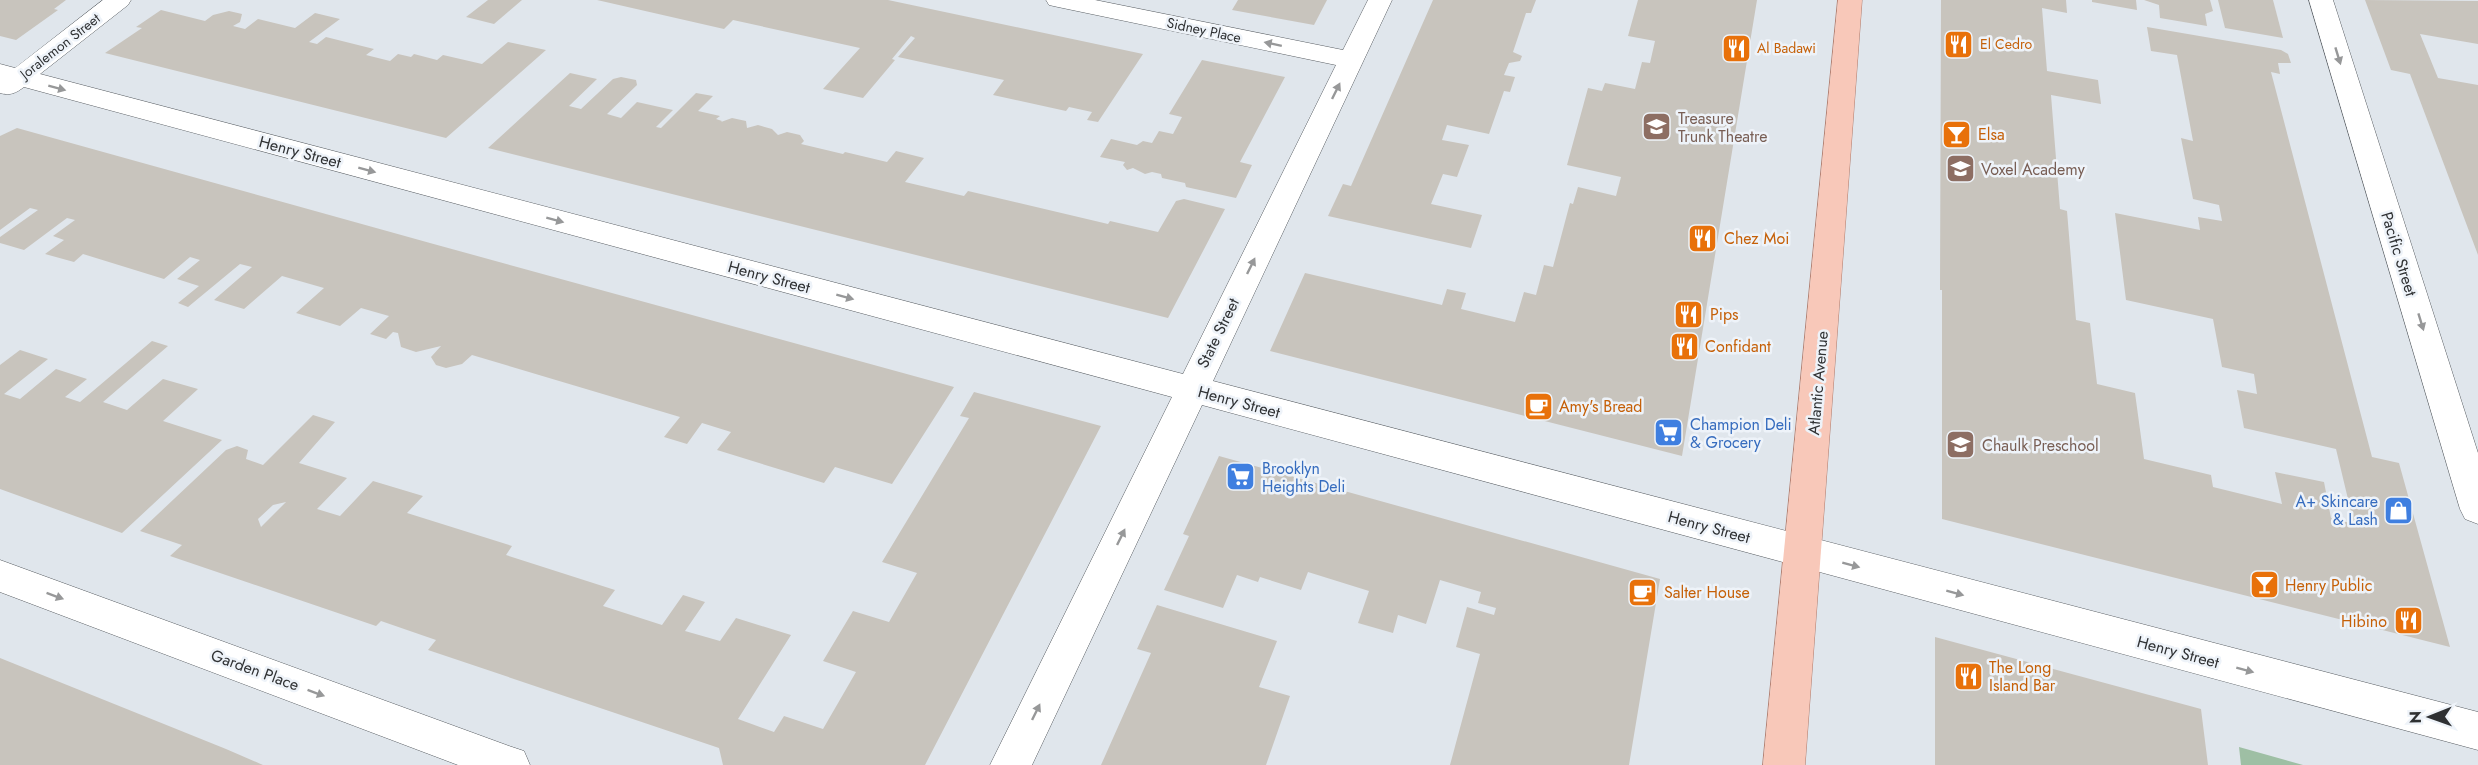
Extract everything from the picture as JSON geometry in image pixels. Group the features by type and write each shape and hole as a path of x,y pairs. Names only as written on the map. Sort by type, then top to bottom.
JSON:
{"main road":[{"name":"Atlantic Avenue","path":"1784,765 1850,0"}],"street":[{"name":"Joralemon Street","path":"6,81 119,0"},
{"name":"Sidney Place","path":"1058,0 1351,60"},
{"name":"State Street","path":"1011,765 1380,0"},
{"name":"Pacific Street","path":"2321,0 2478,508"},
{"name":"Henry Street","path":"6,81 1191,389 2478,731"},
{"name":"Garden Place","path":"0,576 509,765"}],"green space":[{"path":"2239,747 2303,765 2241,765"}],"building":[{"path":"0,0 66,0 54,9 58,10 16,40 0,36"},
{"path":"488,0 522,0 494,24 466,17"},
{"path":"597,0 888,0 1143,54 1098,122 1087,120 1092,112 1069,107 1066,111 993,95 1004,80 898,57 915,38 911,36 892,59 895,60 863,98 823,89 860,48 733,20 724,29"},
{"path":"1238,0 1327,0 1314,25 1232,10"},
{"path":"1433,0 1536,0 1531,13 1526,13 1513,52 1522,56 1520,61 1509,63 1504,75 1515,77 1510,92 1504,91 1489,134 1447,125 1442,140 1469,145 1457,177 1443,174 1431,204 1482,215 1471,248 1328,216 1343,184 1351,186"},
{"path":"1638,0 1757,0 1682,456 1270,351 1305,273 1442,305 1447,289 1466,293 1461,309 1515,322 1524,292 1536,295 1544,265 1553,267 1570,203 1573,204 1578,187 1616,196 1621,177 1567,165 1588,88 1602,91 1605,83 1635,89 1642,62 1650,63 1655,41 1628,36"},
{"path":"1941,0 2066,0 2067,13 2042,8 2047,71 2098,80 2101,104 2051,95 2060,209 2067,211 2076,320 2090,323 2097,384 2135,393 2144,459 2211,475 2213,487 2282,504 2275,472 2324,482 2331,518 2354,524 2336,449 2244,428 2237,390 2257,394 2254,374 2222,367 2213,319 2126,300 2115,213 2200,230 2198,217 2222,221 2219,205 2193,199 2181,138 2193,141 2177,55 2151,51 2147,27 2281,50 2288,54 2291,63 2278,63 2280,74 2271,72 2372,457 2399,463 2450,647 1942,519"},
{"path":"2092,0 2136,0 2137,10 2092,2"},
{"path":"2144,0 2210,0 2213,11 2205,14 2207,26 2160,18 2159,5"},
{"path":"2218,0 2273,0 2283,38 2225,28"},
{"path":"2365,0 2478,1 2478,44 2420,34 2438,78 2478,85 2478,255 2410,74 2391,70"},
{"path":"161,10 205,21 213,15 229,11 242,14 240,22 233,26 245,29 258,19 295,28 315,13 340,19 309,42 317,44 326,37 374,49 366,55 390,61 398,54 411,57 414,54 437,60 443,55 482,64 508,42 546,50 446,138 105,53 142,28 136,27"},
{"path":"1202,60 1285,77 1240,162 1252,165 1236,198 1186,187 1185,183 1162,178 1161,174 1152,172 1145,174 1133,168 1127,170 1123,165 1125,162 1100,157 1111,139 1137,145 1143,141 1152,143 1159,131 1173,134 1182,117 1169,114"},
{"path":"570,73 597,79 569,106 581,109 613,79 621,77 636,80 637,85 607,114 621,118 637,102 673,110 656,127 661,128 696,93 713,96 698,111 720,116 716,119 721,122 732,118 746,121 747,128 758,125 772,129 778,135 787,132 800,135 804,141 801,144 843,154 845,152 887,162 896,151 924,158 905,182 964,196 968,191 1108,224 1110,221 1158,232 1176,201 1184,199 1225,209 1168,318 488,148"},
{"path":"17,128 954,387 892,484 835,467 824,483 717,450 731,432 702,423 687,444 664,437 680,417 472,355 462,364 446,368 436,365 431,357 441,346 416,352 401,347 398,333 393,332 386,339 370,334 389,316 361,308 340,326 296,313 324,288 282,276 244,309 214,300 252,267 240,264 188,307 178,303 199,286 177,279 200,260 190,257 164,279 83,254 74,262 45,254 64,240 53,236 75,220 67,218 24,250 0,243 0,237 38,210 30,208 0,230 0,136"},
{"path":"152,341 168,346 103,402 127,410 163,379 198,389 163,421 222,440 122,533 0,489 0,365 20,350 48,359 4,394 20,399 56,369 87,379 65,397 80,402"},
{"path":"974,392 1101,426 925,765 723,765 719,748 428,650 436,640 381,621 376,626 170,556 182,545 140,531 226,450 237,446 248,450 246,459 263,465 313,415 335,422 299,463 347,478 317,509 340,516 373,481 423,496 407,513 512,546 506,555 615,590 603,606 662,625 683,595 705,602 685,631 720,641 736,618 791,635 738,719 774,732 784,716 823,729 856,672 823,661 853,611 889,622 917,573 882,562 969,418 960,416","holes":["286,502 261,527 258,519 273,505"]},
{"path":"1219,456 1660,579 1629,765 1450,765 1480,654 1456,647 1467,607 1494,615 1496,608 1478,603 1481,592 1440,580 1426,624 1398,615 1393,633 1358,623 1369,591 1308,572 1301,590 1260,577 1258,582 1237,575 1223,608 1164,590 1189,536 1183,534"},
{"path":"1157,605 1277,641 1259,687 1290,696 1266,765 1101,765 1151,653 1137,649"},
{"path":"1935,637 2201,709 2208,765 1935,765"},
{"path":"0,658 226,749 263,765 0,765"}],"place":[{"name":"El Cedro","path":"1959,44"},
{"name":"Al Badawi","path":"1736,48"},
{"name":"Treasure Trunk Theatre","path":"1657,127"},
{"name":"Elsa","path":"1957,134"},
{"name":"Voxel Academy","path":"1960,169"},
{"name":"Chez Moi","path":"1703,238"},
{"name":"Pips","path":"1689,314"},
{"name":"Confidant","path":"1684,346"},
{"name":"Amy's Bread","path":"1538,406"},
{"name":"Champion Deli & Grocery","path":"1669,433"},
{"name":"Chaulk Preschool","path":"1961,445"},
{"name":"Brooklyn Heights Deli","path":"1241,477"},
{"name":"A+ Skincare & Lash","path":"2399,510"},
{"name":"Henry Public","path":"2264,585"},
{"name":"Salter House","path":"1643,592"},
{"name":"Hibino","path":"2408,621"},
{"name":"The Long Island Bar","path":"1968,676"}]}
